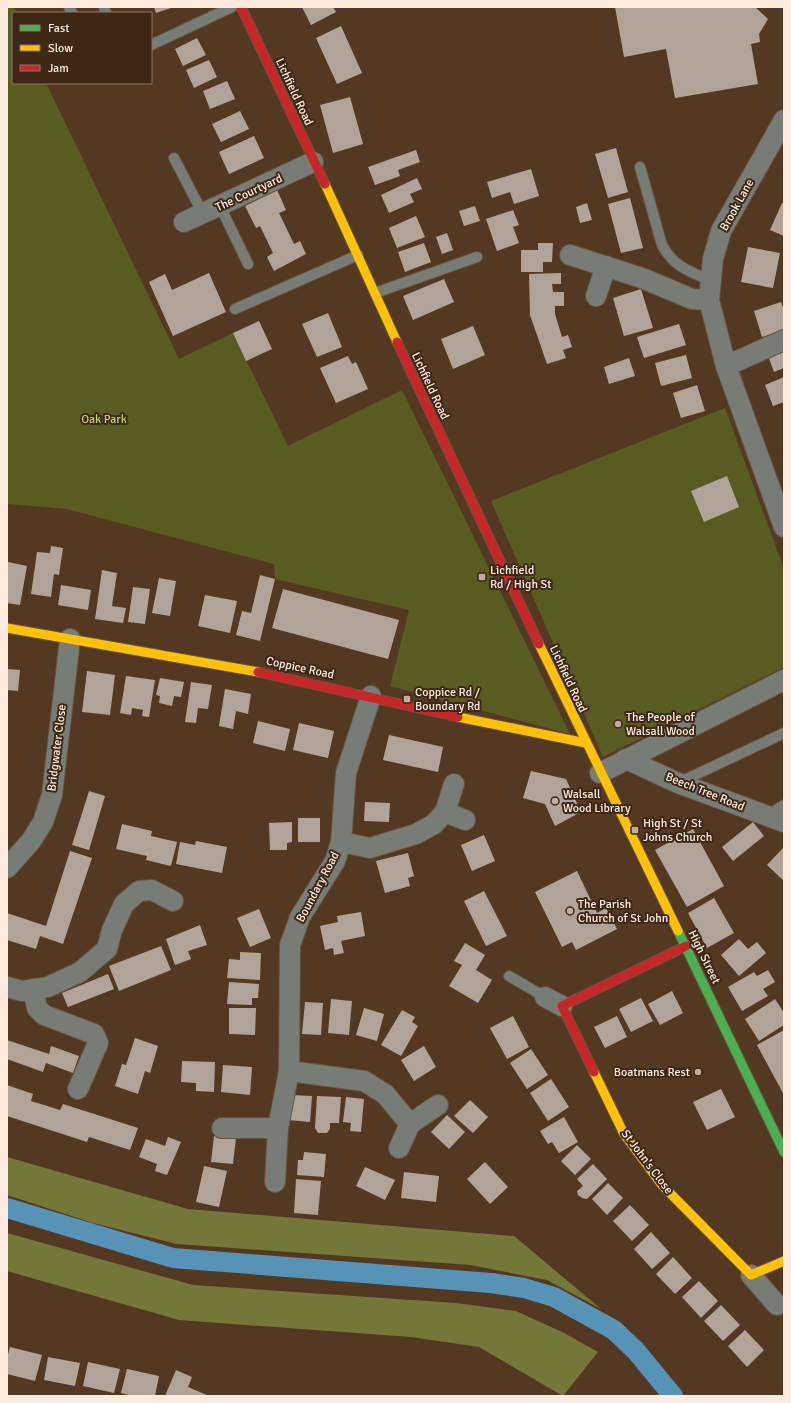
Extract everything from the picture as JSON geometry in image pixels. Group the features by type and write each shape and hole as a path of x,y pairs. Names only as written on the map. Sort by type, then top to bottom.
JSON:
{"main road":[{"name":"Lichfield Road","path":"241,7 358,255 374,294 600,773"},
{"name":"Coppice Road","path":"7,628 278,676 371,696 451,716 586,743"},
{"name":"High Street","path":"600,773 686,946 784,1152"},
{"path":"562,1006 686,946"},
{"name":"St John's Close","path":"562,1006 624,1134 662,1185 751,1275"},
{"path":"751,1275 784,1261"}],"street":[{"name":"Brook Lane","path":"784,120 721,231 713,259 710,290 726,366 784,527"},
{"name":"The Courtyard","path":"184,222 314,162"},
{"path":"570,254 654,282 692,299 710,290"},
{"path":"596,296 606,266"},
{"path":"726,366 784,340"},
{"name":"Bridgwater Close","path":"7,868 31,841 43,822 52,795 70,639"},
{"path":"600,773 784,680"},
{"name":"Boundary Road","path":"275,1182 278,1128 289,1071 290,945 300,917 335,861 341,842 346,773 371,696"},
{"name":"Beech Tree Road","path":"626,759 678,783 775,820"},
{"path":"341,842 370,848 416,834 434,824 445,812 454,784"},
{"path":"445,812 465,820"},
{"path":"7,987 22,991 48,987 80,972 107,949 112,930 124,904 139,891 152,890 173,900"},
{"path":"33,989 37,1008 44,1015 94,1034 98,1043 78,1089"},
{"path":"545,997 562,1006"},
{"path":"289,1071 364,1081 385,1094 410,1124"},
{"path":"399,1148 410,1124 438,1105"},
{"path":"222,1128 278,1128"},
{"name":"St John's Close","path":"751,1275 777,1305"}],"lane":[{"path":"152,45 232,7"},
{"path":"174,158 248,264"},
{"path":"640,168 662,244 668,256 710,290"},
{"path":"235,309 358,255"},
{"path":"374,294 477,257"},
{"path":"678,783 784,733"},
{"path":"775,820 784,806"},
{"path":"509,976 545,997"}],"green space":[{"name":"Oak Park","path":"7,7 14,7 16,12 12,12 12,84 46,84 179,359 233,333 288,446 402,390 570,734 390,686 409,610 275,579 274,564 67,509 7,504"},
{"path":"725,408 784,569 784,667 603,757 491,501"},
{"path":"7,1157 188,1209 514,1236 601,1309 547,1280 470,1265 177,1244 93,1223 7,1195"},
{"path":"7,1233 193,1285 456,1303 516,1311 564,1333 598,1352 563,1396 479,1347 411,1337 179,1320 7,1271"}],"building":[{"path":"154,7 174,7 156,13"},
{"path":"302,7 333,7 336,12 311,25"},
{"path":"615,7 755,7 768,19 759,34 760,42 751,44 758,84 675,98 666,49 624,57"},
{"path":"341,26 362,73 337,84 316,38"},
{"path":"197,38 206,55 183,66 175,49"},
{"path":"209,60 217,77 194,88 186,70"},
{"path":"227,81 235,99 210,109 203,91"},
{"path":"350,97 363,144 333,153 320,105"},
{"path":"240,111 249,129 221,142 212,124"},
{"path":"254,136 264,158 229,174 219,152"},
{"path":"616,148 628,192 608,198 595,154"},
{"path":"416,150 420,162 398,170 400,176 375,185 368,167"},
{"path":"531,169 539,196 514,204 510,192 492,198 487,182"},
{"path":"417,178 422,189 410,194 414,202 389,213 381,195"},
{"path":"277,190 286,210 279,213 294,244 300,241 306,254 274,271 267,257 273,253 260,226 256,228 245,206"},
{"path":"630,198 643,248 621,253 608,204"},
{"path":"587,203 592,220 580,223 576,207"},
{"path":"782,203 784,204 784,236 770,230"},
{"path":"475,206 480,221 464,226 459,211"},
{"path":"513,210 519,225 513,227 519,243 497,251 486,219"},
{"path":"416,216 425,237 397,248 389,228"},
{"path":"447,233 453,250 442,254 436,237"},
{"path":"424,243 431,262 405,272 398,252"},
{"path":"538,243 553,243 552,262 543,262 543,272 521,272 521,250 538,250"},
{"path":"748,247 780,253 773,288 741,282"},
{"path":"209,273 226,312 173,336 149,282 165,274 172,290"},
{"path":"561,273 561,284 552,284 553,292 564,292 564,306 555,306 555,314 562,337 568,335 572,347 563,350 566,358 547,364 530,315 529,274"},
{"path":"444,279 454,302 413,320 403,296"},
{"path":"641,289 653,328 624,336 613,298"},
{"path":"781,302 784,310 784,330 762,337 754,311"},
{"path":"328,313 342,347 317,357 302,324"},
{"path":"259,321 272,349 246,361 233,333"},
{"path":"679,324 686,345 644,358 637,337"},
{"path":"473,326 485,355 453,369 441,339"},
{"path":"784,347 784,368 774,372 767,353"},
{"path":"686,355 692,378 661,386 655,363"},
{"path":"348,356 352,364 356,362 368,389 336,403 320,368"},
{"path":"629,358 635,376 609,384 604,367"},
{"path":"784,377 784,402 773,406 765,385"},
{"path":"697,385 705,411 681,418 673,393"},
{"path":"727,476 739,507 704,522 691,491"},
{"path":"51,546 63,548 59,575 54,574 51,597 31,594 37,552 50,553"},
{"path":"8,562 27,566 20,605 7,603"},
{"path":"102,570 117,573 112,606 126,608 123,623 95,619"},
{"path":"260,575 275,579 260,641 236,635 242,611 251,613"},
{"path":"159,578 176,581 170,616 152,613"},
{"path":"61,585 91,590 88,610 58,605"},
{"path":"133,587 150,589 145,624 128,622"},
{"path":"283,589 399,620 388,659 272,628"},
{"path":"205,595 237,601 230,633 198,626"},
{"path":"7,669 20,670 18,691 7,690"},
{"path":"87,671 115,675 110,715 82,712"},
{"path":"126,676 155,680 149,717 142,716 143,710 132,708 131,715 120,713"},
{"path":"160,678 184,682 181,697 174,696 172,706 159,703 160,696 156,695"},
{"path":"191,682 212,685 208,709 198,708 196,723 185,722"},
{"path":"225,689 251,694 248,714 236,711 233,729 219,726"},
{"path":"258,721 290,729 285,751 253,743"},
{"path":"299,723 334,731 328,758 293,750"},
{"path":"389,735 443,747 438,772 383,760"},
{"name":"Walsall Wood Library","path":"531,771 566,779 581,812 555,826 545,804 523,798"},
{"path":"89,791 105,796 89,850 72,845"},
{"path":"365,802 390,803 389,822 364,821"},
{"path":"298,818 320,818 320,842 298,842"},
{"path":"292,822 292,842 287,843 287,850 270,850 269,823"},
{"path":"753,822 764,836 733,861 722,847"},
{"path":"122,824 152,831 151,836 177,842 171,866 146,860 147,856 116,849"},
{"path":"693,829 724,886 687,907 655,850"},
{"path":"484,835 495,861 472,871 461,845"},
{"path":"196,841 227,847 222,873 176,864 180,842 195,845"},
{"path":"784,847 784,881 767,865"},
{"path":"70,851 92,858 63,944 40,936 36,949 7,940 7,913 46,926"},
{"path":"408,853 414,876 408,878 410,886 385,893 376,861"},
{"name":"The Parish Church of St John","path":"577,871 597,913 606,908 617,929 576,950 572,942 562,947 535,892"},
{"path":"484,891 507,936 486,946 464,901"},
{"path":"714,898 734,933 707,948 688,913"},
{"path":"259,909 271,938 250,947 237,918"},
{"path":"361,912 365,936 341,941 344,953 334,955 333,948 325,950 320,926 338,922 337,916"},
{"path":"200,925 207,945 188,951 191,959 175,965 166,939"},
{"path":"739,939 748,949 757,942 766,953 739,976 721,955"},
{"path":"465,943 485,955 476,970 492,980 478,1003 449,986 462,965 454,961"},
{"path":"161,946 171,970 119,991 109,966"},
{"path":"240,952 261,953 260,980 227,978 229,959 240,960"},
{"path":"768,970 775,982 763,989 768,996 742,1011 728,987 754,972 757,976"},
{"path":"108,974 114,989 68,1007 62,993"},
{"path":"229,982 259,984 258,998 252,998 252,1005 227,1004"},
{"path":"672,991 683,1013 660,1025 648,1004"},
{"path":"641,998 653,1021 631,1032 619,1009"},
{"path":"331,999 352,1001 349,1035 328,1033"},
{"path":"775,999 784,1013 784,1025 759,1041 745,1019"},
{"path":"305,1002 323,1003 321,1035 302,1034"},
{"path":"229,1008 256,1008 255,1035 229,1034"},
{"path":"364,1008 384,1014 377,1041 356,1035"},
{"path":"402,1010 415,1017 412,1022 418,1026 401,1056 381,1045"},
{"path":"513,1016 529,1047 507,1059 490,1028"},
{"path":"617,1016 627,1037 605,1048 594,1027"},
{"path":"784,1030 784,1095 757,1045"},
{"path":"135,1038 158,1046 150,1073 145,1071 138,1094 115,1086 122,1064 126,1065"},
{"path":"7,1040 49,1054 51,1046 79,1056 73,1073 46,1063 43,1072 7,1059"},
{"path":"424,1046 436,1067 414,1081 401,1060"},
{"path":"531,1049 548,1075 527,1089 510,1063"},
{"path":"182,1061 215,1062 214,1092 196,1091 196,1083 181,1082"},
{"path":"223,1065 252,1067 250,1095 221,1092"},
{"path":"551,1079 569,1107 548,1121 530,1093"},
{"path":"7,1085 33,1094 31,1101 60,1110 63,1104 138,1128 130,1150 89,1137 87,1142 7,1116"},
{"path":"721,1089 735,1117 707,1130 693,1102"},
{"path":"290,1095 312,1096 310,1122 288,1120"},
{"path":"317,1096 341,1097 339,1123 330,1123 330,1129 327,1133 318,1133 315,1128"},
{"path":"346,1097 364,1099 361,1132 350,1131 351,1123 343,1122"},
{"path":"470,1100 488,1117 473,1133 454,1116"},
{"path":"447,1115 465,1132 449,1149 431,1132"},
{"path":"564,1117 578,1142 559,1153 552,1142 548,1144 540,1131"},
{"path":"214,1136 236,1138 233,1164 211,1162"},
{"path":"168,1137 181,1142 167,1175 155,1171 157,1164 139,1157 146,1139 165,1146"},
{"path":"577,1145 591,1159 575,1175 561,1161"},
{"path":"304,1152 326,1154 324,1177 297,1175 298,1160 303,1160"},
{"path":"485,1162 508,1187 490,1204 467,1179"},
{"path":"593,1164 607,1179 587,1199 582,1198 578,1195 577,1191 583,1186 577,1179"},
{"path":"204,1166 227,1171 219,1207 196,1202"},
{"path":"365,1167 395,1180 385,1200 356,1186"},
{"path":"404,1172 439,1176 436,1202 401,1198"},
{"path":"296,1179 321,1181 318,1215 294,1213"},
{"path":"608,1183 623,1198 607,1215 592,1199"},
{"path":"630,1205 649,1225 632,1241 613,1221"},
{"path":"651,1232 670,1253 652,1269 634,1249"},
{"path":"673,1257 692,1278 675,1294 656,1274"},
{"path":"699,1281 718,1301 701,1318 682,1297"},
{"path":"721,1305 740,1325 723,1341 704,1321"},
{"path":"745,1330 764,1350 747,1367 728,1346"},
{"path":"10,1347 42,1355 35,1381 7,1374 7,1358"},
{"path":"48,1357 80,1363 75,1386 44,1380"},
{"path":"88,1362 120,1369 114,1393 83,1386"},
{"path":"127,1369 159,1376 155,1396 133,1396 121,1393"},
{"path":"176,1370 192,1377 188,1387 209,1396 165,1396"}],"waterway":[{"path":"7,1208 173,1258 491,1283 524,1288 554,1297 614,1330 636,1351 673,1396"}],"traffic: fast":[{"path":"678,931 784,1152"}],"traffic: slow":[{"path":"325,184 397,342"},
{"path":"7,628 258,672"},
{"path":"539,644 678,931"},
{"path":"458,717 586,743"},
{"path":"594,1072 624,1134 662,1185 751,1275 784,1261"}],"traffic: jam":[{"path":"241,7 325,184"},
{"path":"397,342 539,644"},
{"path":"258,672 458,717"},
{"path":"594,1072 562,1006 686,946"}],"place":[{"name":"Lichfield Rd / High St","path":"482,577"},
{"name":"Coppice Rd / Boundary Rd","path":"407,699"},
{"name":"The People of Walsall Wood","path":"618,724"},
{"name":"Walsall Wood Library","path":"555,801"},
{"name":"High St / St Johns Church","path":"635,830"},
{"name":"The Parish Church of St John","path":"570,911"},
{"name":"Boatmans Rest","path":"698,1072"}]}
